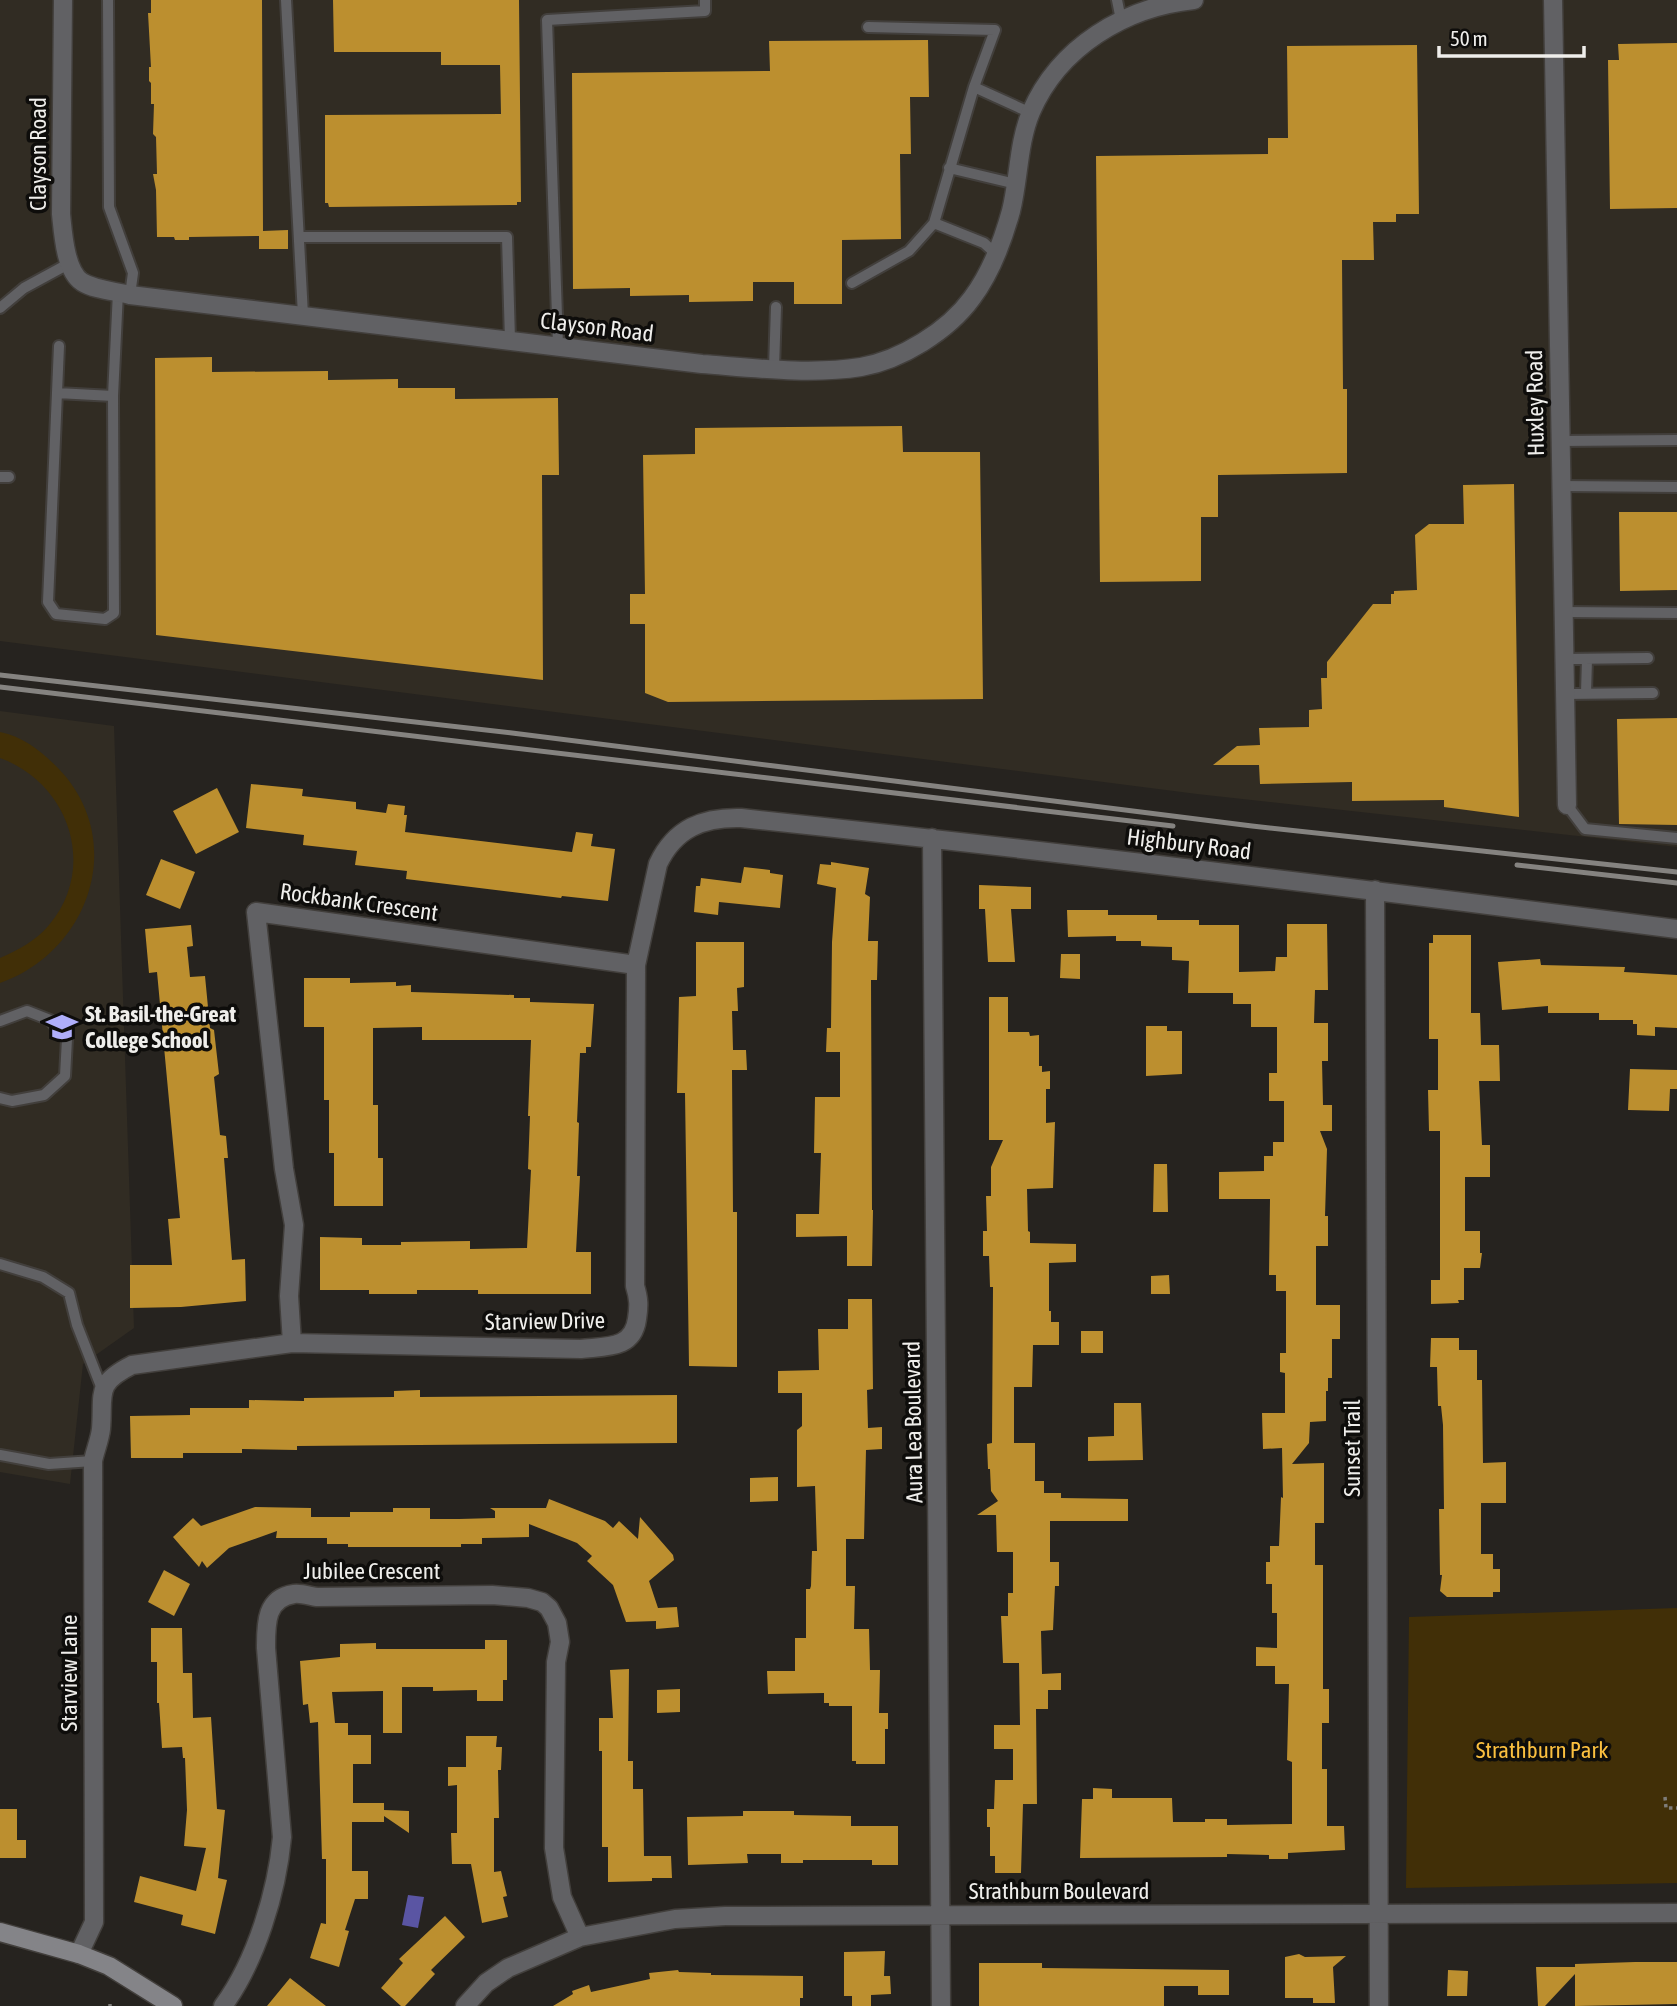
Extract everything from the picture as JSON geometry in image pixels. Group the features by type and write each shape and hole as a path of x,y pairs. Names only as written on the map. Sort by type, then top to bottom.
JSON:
{"main road":[{"path":"0,1932 79,1954 109,1966 173,2006"}],"street":[{"name":"Clayson Road","path":"62,0 61,214 63,236 73,273 82,282 124,293 702,364 814,370 861,367 898,355 939,329 970,301 996,254 1011,212 1031,113 1053,76 1072,53 1121,20 1172,2 1194,0"},
{"name":"Huxley Road","path":"1553,0 1567,805"},
{"name":"Highbury Road","path":"696,825 720,818 741,818 932,838 1677,929"},
{"name":"Starview Drive","path":"102,1389 121,1370 132,1365 292,1343 581,1349 626,1342 636,1333 640,1300 635,1286 636,965 658,864 665,849 678,835 696,825"},
{"name":"Aura Lea Boulevard","path":"932,838 941,2006"},
{"name":"Sunset Trail","path":"1375,890 1379,2006"},
{"name":"Rockbank Crescent","path":"292,1343 289,1296 294,1225 284,1169 257,912 636,965"},
{"name":"Starview Lane","path":"79,1954 94,1922 93,1461 100,1430 102,1389"},
{"name":"Jubilee Crescent","path":"223,2006 258,1936 275,1886 280,1861 282,1837 266,1620 270,1609 282,1598 296,1593 317,1597 492,1595 528,1598 542,1602 549,1608 557,1623 560,1642 556,1662 554,1848 562,1897 580,1937"},
{"name":"Strathburn Boulevard","path":"465,2006 486,1983 508,1968 580,1937 675,1919 1677,1913"}],"lane":[{"path":"59,346 48,603 56,614 105,619 114,613 113,396 124,293 133,273 109,207 107,0"},
{"path":"286,0 303,315"},
{"path":"558,346 547,20 705,10 705,0"},
{"path":"1117,0 1121,20"},
{"path":"852,283 909,251 934,223 974,88 995,30 868,27"},
{"path":"974,88 1031,113"},
{"path":"949,168 1016,184"},
{"path":"934,223 984,243 996,254"},
{"path":"299,237 507,237 510,340"},
{"path":"0,308 24,288 70,263"},
{"path":"774,369 776,307"},
{"path":"57,393 113,396"},
{"path":"1560,441 1677,440"},
{"path":"1561,486 1677,487"},
{"path":"1564,611 1677,613"},
{"path":"1563,659 1648,658"},
{"path":"1586,694 1587,659"},
{"path":"1564,694 1653,693"},
{"path":"1567,805 1585,829 1677,838"},
{"path":"0,1021 27,1011 50,1020 67,1040 65,1076 44,1095 12,1101 0,1098"},
{"path":"0,1264 43,1277 69,1293 77,1325 102,1389"},
{"path":"0,1455 50,1464 93,1461"}],"path":[{"path":"1665,1797 1666,1808 1677,1808"}],"shaded area":[{"path":"0,0 1677,0 1677,847 1197,794 0,641"},
{"name":"St. Basil-the-Great College School","path":"0,711 114,726 134,1328 83,1364 70,1484 0,1472"},
{"path":"408,1895 424,1897 418,1928 402,1925"}],"green space":[{"path":"0,732 17,737 39,750 58,768 79,797 91,827 94,859 89,890 76,920 57,946 31,968 0,983 0,958 38,936 64,902 72,878 73,853 69,829 59,807 44,786 24,770 0,758"},
{"name":"Strathburn Park","path":"1677,1608 1677,1883 1406,1888 1409,1617"}],"building":[{"path":"151,0 262,0 263,231 288,230 288,249 259,249 259,236 189,237 189,240 157,237 153,174 157,174 156,137 153,134 154,104 151,104 149,81 151,67 148,13 151,13"},
{"path":"333,0 519,0 521,202 517,202 517,205 329,207 328,203 325,203 325,115 501,114 500,65 441,65 441,52 334,52"},
{"path":"928,40 929,97 910,97 911,154 900,154 901,239 842,240 842,304 794,304 794,282 753,282 753,301 689,302 689,295 630,296 630,288 573,289 572,73 770,71 769,41"},
{"path":"1677,43 1677,208 1610,209 1608,60 1619,60 1618,44"},
{"path":"1417,45 1419,214 1396,214 1396,222 1373,222 1374,260 1342,260 1347,473 1218,475 1218,517 1201,517 1201,581 1100,582 1096,156 1268,154 1268,138 1288,138 1287,46"},
{"path":"212,357 212,372 328,371 328,380 398,379 398,388 455,388 455,399 558,398 559,475 542,475 543,680 156,635 155,358"},
{"path":"902,426 903,452 980,452 983,699 668,702 645,693 645,624 630,624 630,594 645,594 643,455 695,454 695,428"},
{"path":"1514,484 1519,817 1444,807 1444,800 1352,801 1352,782 1260,784 1259,765 1213,765 1237,746 1260,745 1259,728 1309,727 1309,710 1322,709 1321,678 1327,678 1327,662 1373,604 1391,604 1391,594 1394,594 1394,591 1417,590 1415,535 1429,524 1464,524 1463,485"},
{"path":"1619,512 1677,512 1677,590 1620,591"},
{"path":"1677,718 1677,825 1619,824 1617,719"},
{"path":"251,784 303,789 302,796 356,802 356,809 386,813 388,804 405,806 405,832 572,852 576,832 593,834 591,846 615,849 608,901 561,898 406,879 407,871 355,865 357,851 303,845 304,835 246,828"},
{"path":"217,788 239,832 196,854 173,811"},
{"path":"161,859 195,872 180,909 146,895"},
{"path":"831,862 869,868 865,894 870,897 868,941 878,941 877,980 871,980 872,1266 847,1266 847,1236 796,1237 796,1214 819,1214 821,1153 814,1153 815,1097 840,1097 840,1052 826,1052 827,1028 831,1028 836,888 817,884 820,864 831,865"},
{"path":"744,867 770,870 770,873 783,875 780,908 719,902 718,915 694,912 696,886 700,886 701,878 741,883"},
{"path":"979,885 1031,887 1031,909 1011,909 1015,962 988,962 985,909 979,909"},
{"path":"1067,910 1108,910 1108,915 1157,915 1157,920 1199,920 1199,925 1239,925 1239,972 1275,971 1276,957 1287,957 1287,924 1327,924 1328,990 1315,990 1314,1023 1328,1023 1328,1061 1322,1061 1323,1105 1332,1105 1332,1131 1320,1131 1327,1149 1325,1216 1328,1216 1328,1246 1316,1246 1316,1305 1340,1305 1340,1339 1332,1339 1332,1378 1328,1378 1326,1391 1326,1421 1310,1422 1309,1443 1292,1464 1324,1463 1324,1523 1315,1523 1315,1565 1323,1565 1323,1689 1329,1689 1329,1723 1322,1723 1322,1769 1327,1769 1327,1826 1344,1826 1345,1850 1288,1853 1288,1859 1269,1859 1269,1855 1227,1854 1227,1857 1080,1858 1082,1799 1093,1799 1093,1788 1112,1789 1112,1798 1172,1798 1173,1822 1227,1819 1227,1825 1292,1824 1292,1762 1287,1760 1289,1684 1275,1684 1275,1666 1256,1666 1256,1647 1277,1648 1277,1613 1272,1613 1272,1584 1266,1584 1266,1562 1270,1562 1270,1546 1279,1546 1281,1497 1283,1498 1282,1448 1263,1449 1262,1413 1285,1413 1285,1373 1280,1372 1280,1353 1286,1353 1286,1291 1276,1291 1276,1275 1269,1275 1270,1199 1219,1199 1219,1172 1264,1171 1264,1156 1273,1156 1273,1142 1284,1142 1284,1101 1269,1101 1269,1073 1277,1073 1277,1027 1251,1027 1251,1004 1233,1004 1233,993 1188,993 1189,961 1172,960 1172,947 1141,946 1141,941 1116,941 1116,936 1068,937"},
{"path":"191,925 193,946 187,947 190,977 205,976 210,1028 214,1030 219,1074 214,1077 220,1135 226,1136 228,1158 224,1158 232,1260 245,1259 246,1301 130,1308 130,1265 172,1265 168,1219 180,1218 157,972 149,973 145,929"},
{"path":"1433,935 1471,935 1471,1013 1480,1013 1481,1045 1499,1045 1500,1081 1479,1081 1482,1145 1490,1145 1490,1177 1465,1177 1465,1231 1480,1231 1480,1268 1464,1268 1464,1300 1458,1300 1459,1303 1431,1304 1431,1280 1440,1280 1440,1131 1429,1131 1428,1090 1438,1090 1438,1039 1429,1039 1429,943 1433,943"},
{"path":"696,942 744,942 744,987 737,988 738,1011 732,1011 733,1050 746,1050 747,1070 732,1070 733,1212 737,1212 737,1367 689,1366 685,1093 677,1093 679,997 696,996"},
{"path":"1061,954 1080,954 1080,979 1060,978"},
{"path":"1540,959 1541,965 1625,967 1624,972 1677,975 1677,1028 1655,1027 1655,1036 1637,1035 1637,1024 1633,1024 1633,1020 1599,1020 1599,1013 1548,1013 1548,1006 1502,1010 1498,962"},
{"path":"304,978 350,978 350,983 396,982 396,986 411,985 411,992 514,995 514,998 530,998 530,1002 594,1004 591,1047 586,1047 586,1053 580,1053 577,1122 577,1176 580,1176 576,1252 591,1252 591,1294 478,1294 478,1290 417,1290 417,1294 369,1294 369,1290 320,1290 320,1237 362,1238 362,1245 470,1241 470,1249 527,1248 531,1170 528,1169 528,1116 531,1040 422,1040 422,1027 373,1028 373,1105 378,1105 378,1158 383,1158 383,1206 334,1206 334,1153 329,1153 329,1100 324,1100 324,1027 304,1027"},
{"path":"989,997 1008,997 1008,1032 1039,1035 1039,1066 1042,1066 1042,1072 1050,1071 1050,1089 1046,1089 1046,1123 1055,1122 1053,1188 1027,1189 1030,1243 1076,1244 1076,1262 1049,1263 1049,1311 1051,1322 1059,1322 1059,1345 1033,1345 1032,1387 1014,1387 1014,1443 1035,1443 1035,1481 1044,1481 1044,1493 1061,1493 1061,1498 1128,1499 1128,1521 1050,1521 1050,1562 1059,1562 1059,1586 1055,1586 1053,1630 1041,1631 1042,1674 1061,1673 1061,1690 1048,1690 1048,1709 1036,1709 1037,1804 1023,1804 1021,1873 995,1873 995,1856 990,1856 990,1827 987,1827 987,1809 994,1809 995,1780 1013,1780 1013,1749 994,1749 994,1725 1020,1725 1019,1663 1003,1663 1001,1616 1008,1616 1008,1593 1013,1593 1013,1552 997,1552 996,1515 977,1515 998,1501 991,1491 988,1469 987,1444 992,1443 993,1287 990,1287 989,1256 983,1256 983,1231 987,1231 986,1196 991,1196 991,1167 1003,1140 989,1140"},
{"path":"1146,1026 1167,1026 1167,1031 1182,1031 1182,1074 1146,1076"},
{"path":"1630,1069 1677,1070 1677,1089 1670,1089 1669,1111 1628,1110"},
{"path":"1154,1164 1167,1164 1168,1212 1153,1212"},
{"path":"1169,1275 1170,1294 1151,1294 1151,1276"},
{"path":"848,1299 872,1299 873,1389 867,1390 868,1428 882,1427 882,1449 866,1450 864,1539 846,1539 846,1586 855,1586 854,1629 869,1629 870,1670 880,1670 879,1713 888,1713 885,1764 856,1764 856,1761 852,1761 852,1706 829,1706 829,1703 824,1703 824,1693 768,1694 767,1671 795,1671 795,1638 806,1638 806,1589 811,1586 812,1551 817,1551 815,1486 797,1487 797,1430 802,1426 802,1393 778,1393 778,1371 819,1370 818,1329 848,1329"},
{"path":"1081,1331 1103,1331 1103,1353 1081,1353"},
{"path":"1431,1338 1459,1338 1459,1350 1477,1350 1477,1380 1482,1380 1483,1463 1506,1462 1506,1503 1481,1503 1481,1554 1493,1554 1493,1569 1500,1569 1500,1592 1493,1592 1493,1597 1447,1597 1440,1591 1442,1575 1439,1509 1444,1509 1443,1425 1441,1406 1438,1406 1437,1367 1430,1367"},
{"path":"420,1390 420,1397 677,1395 677,1443 297,1446 297,1450 242,1449 242,1453 183,1453 183,1458 131,1458 130,1416 190,1415 190,1408 249,1408 249,1400 304,1401 304,1398 394,1397 394,1391"},
{"path":"1114,1403 1141,1403 1143,1460 1088,1461 1088,1437 1114,1436"},
{"path":"778,1477 778,1501 750,1502 750,1478"},
{"path":"549,1499 605,1521 613,1528 619,1521 638,1539 640,1517 673,1555 674,1560 649,1581 658,1608 677,1607 679,1627 656,1629 656,1621 626,1622 613,1585 587,1561 592,1556 577,1543 529,1524 529,1537 482,1538 482,1544 461,1544 461,1547 348,1547 348,1544 327,1544 327,1538 276,1538 277,1531 229,1548 207,1568 202,1561 199,1567 173,1537 193,1518 201,1526 255,1507 311,1508 311,1517 350,1517 350,1512 393,1512 393,1508 430,1508 430,1519 459,1519 495,1518 495,1511 490,1508 546,1508"},
{"path":"164,1570 190,1584 174,1616 148,1602"},
{"path":"151,1628 182,1628 183,1673 192,1673 193,1718 211,1717 217,1809 225,1810 218,1878 227,1880 215,1934 181,1925 183,1915 134,1902 140,1876 196,1891 206,1848 184,1846 187,1810 185,1758 182,1747 162,1748 157,1703 157,1662 151,1662"},
{"path":"485,1640 507,1640 507,1680 503,1680 503,1701 477,1701 477,1690 433,1691 433,1687 402,1687 402,1733 383,1733 383,1691 332,1692 335,1723 348,1723 348,1735 371,1735 371,1764 353,1764 353,1803 384,1803 384,1810 409,1811 409,1833 384,1816 384,1822 352,1822 352,1871 368,1871 368,1899 355,1899 345,1930 349,1931 339,1967 310,1958 321,1923 326,1924 326,1859 322,1859 318,1722 310,1723 308,1704 303,1705 300,1661 340,1657 340,1644 376,1643 376,1649 485,1649"},
{"path":"629,1669 628,1761 633,1761 633,1789 643,1789 644,1856 671,1856 672,1878 608,1882 608,1847 602,1847 602,1751 599,1751 599,1718 613,1718 610,1670"},
{"path":"680,1689 680,1712 657,1713 657,1690"},
{"path":"466,1736 497,1736 496,1747 502,1747 501,1770 498,1770 499,1818 494,1818 494,1872 501,1871 507,1896 503,1897 508,1917 482,1923 471,1864 452,1864 451,1833 457,1833 457,1785 448,1786 448,1767 466,1767"},
{"path":"0,1809 17,1809 17,1840 26,1840 26,1858 0,1858"},
{"path":"743,1811 794,1811 794,1815 851,1816 851,1826 898,1826 898,1865 872,1865 872,1860 803,1860 803,1863 781,1863 781,1854 747,1854 748,1863 688,1865 687,1817 743,1816"},
{"path":"445,1916 465,1937 431,1970 435,1974 405,2006 401,2006 381,1988 403,1963 399,1959"},
{"path":"885,1951 884,1976 890,1976 891,1994 871,1995 871,2006 852,2006 852,1996 844,1996 844,1952"},
{"path":"1299,1954 1305,1957 1346,1956 1333,1967 1335,2003 1313,2003 1313,1998 1285,1998 1285,1957"},
{"path":"1677,1962 1677,2004 1575,2006 1575,1974 1545,2006 1538,2006 1536,1967"},
{"path":"979,1963 1042,1963 1042,1968 1229,1970 1229,1995 1198,1995 1198,1986 1164,1986 1164,2006 979,2006"},
{"path":"678,1970 711,1975 803,1976 803,1998 800,1998 800,2006 553,2006 573,1994 572,1991 589,1985 591,1992 650,1979 649,1973"},
{"path":"1448,1970 1468,1971 1467,1996 1447,1996"},
{"path":"290,1978 326,2006 267,2006"}],"railway":[{"path":"0,675 512,733 1252,826 1677,872"},
{"path":"0,687 1173,826"},
{"path":"1517,865 1677,883"}],"place":[{"name":"St. Basil-the-Great College School","path":"62,1027"}]}
